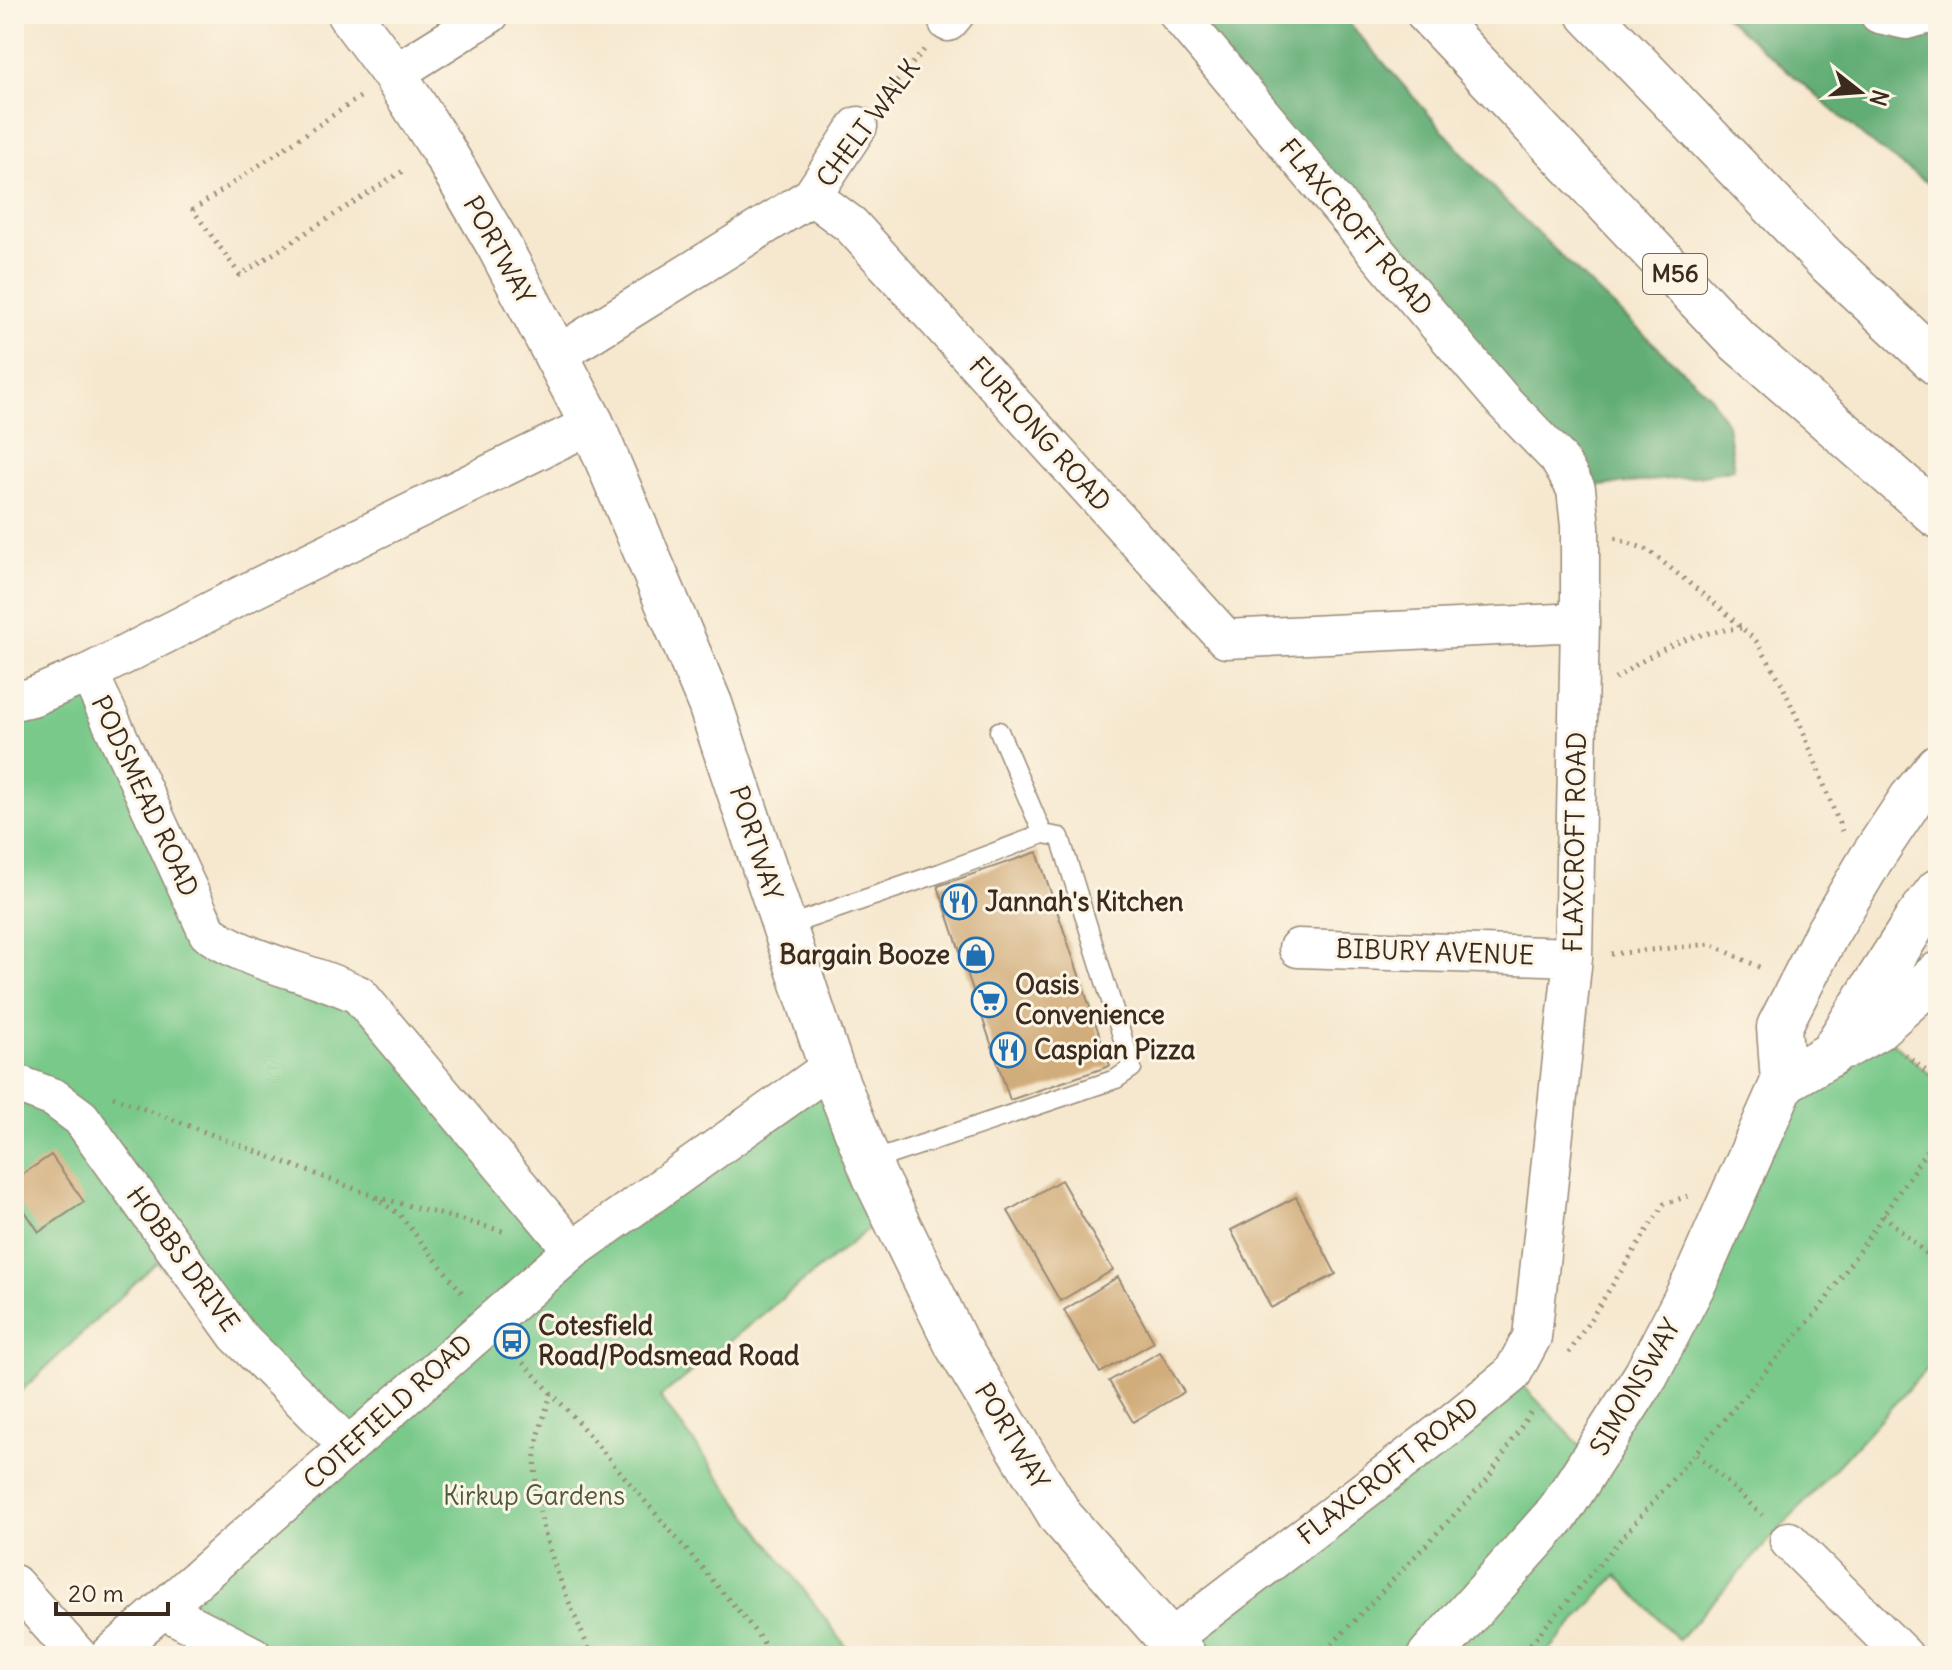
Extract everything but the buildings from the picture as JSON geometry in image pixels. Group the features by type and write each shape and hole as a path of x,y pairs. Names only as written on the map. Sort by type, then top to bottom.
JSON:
{"main road":[{"name":"PORTWAY","path":"349,14 394,74 441,147 499,246 592,424 710,704 831,1067 869,1162 957,1345 1061,1517 1176,1648"},
{"name":"M56","path":"1429,14 1738,341 1938,516"},
{"path":"1589,14 1824,258 1938,364"},
{"name":"SIMONSWAY","path":"1430,1656 1558,1513 1646,1375 1695,1281 1783,1082 1779,1027 1826,935 1871,859 1911,799 1938,766"},
{"path":"1831,1054 1938,891"},
{"path":"1783,1082 1876,1029 1938,974"}],"street":[{"path":"394,74 490,14"},
{"name":"FLAXCROFT ROAD","path":"1176,1648 1512,1374 1532,1337 1573,957 1580,622 1580,526 1576,489 1558,458 1504,402 1178,14"},
{"path":"1879,14 1906,20 1929,14"},
{"name":"CHELT WALK","path":"812,196 858,126"},
{"path":"557,355 812,196"},
{"name":"FURLONG ROAD","path":"812,196 851,225 1226,639 1580,622"},
{"name":"PODSMEAD ROAD","path":"573,1250 359,995 331,981 259,961 232,949 208,933 89,673 592,424"},
{"path":"14,701 32,697 89,673"},
{"name":"BIBURY AVENUE","path":"1298,948 1573,957"},
{"name":"COTEFIELD ROAD","path":"109,1656 573,1250 831,1067"},
{"name":"HOBBS DRIVE","path":"14,1083 54,1098 81,1118 237,1335 348,1446"},
{"path":"1789,1541 1904,1656"},
{"path":"14,1584 78,1656"},
{"path":"164,1610 253,1656"}],"lane":[{"path":"999,731 1043,834"},
{"path":"784,927 1043,834 1060,837 1132,1068 1116,1079 869,1162"}],"path":[{"name":"CHELT WALK","path":"858,126 952,18"},
{"path":"394,74 193,210 240,275 441,147"},
{"path":"1580,526 1648,550 1756,641 1780,680 1843,833"},
{"path":"1578,704 1684,638 1709,631 1742,628"},
{"path":"1573,957 1711,944 1764,969"},
{"path":"1895,1047 1938,1081"},
{"path":"112,1096 371,1195 515,1234"},
{"path":"1520,1656 1821,1307 1938,1134"},
{"path":"371,1195 399,1214 487,1324 551,1393 747,1621 773,1656"},
{"path":"1563,1362 1664,1204"},
{"path":"1883,1215 1938,1264"},
{"path":"551,1393 536,1453 540,1510 560,1580 592,1656"},
{"path":"1321,1656 1487,1480 1537,1401"},
{"path":"1697,1454 1789,1541"}],"green space":[{"path":"1178,14 1341,14 1502,198 1709,395 1727,424 1734,469 1576,489"},
{"path":"1722,14 1938,14 1938,187 1923,180 1870,142"},
{"name":"Kirkup Gardens","path":"89,673 208,933 331,981 573,1249 831,1067 892,1210 660,1397 853,1656 267,1656 164,1610 339,1454 157,1262 14,1398 14,701"},
{"path":"1876,1029 1938,1081 1938,1356 1678,1640 1617,1575 1544,1656 1153,1656 1168,1641 1512,1374 1593,1459 1783,1082"}],"place":[{"name":"Jannah's Kitchen","path":"959,902"},
{"name":"Bargain Booze","path":"976,955"},
{"name":"Oasis Convenience","path":"989,1000"},
{"name":"Caspian Pizza","path":"1008,1050"},
{"name":"Cotesfield Road/Podsmead Road","path":"512,1341"}]}
